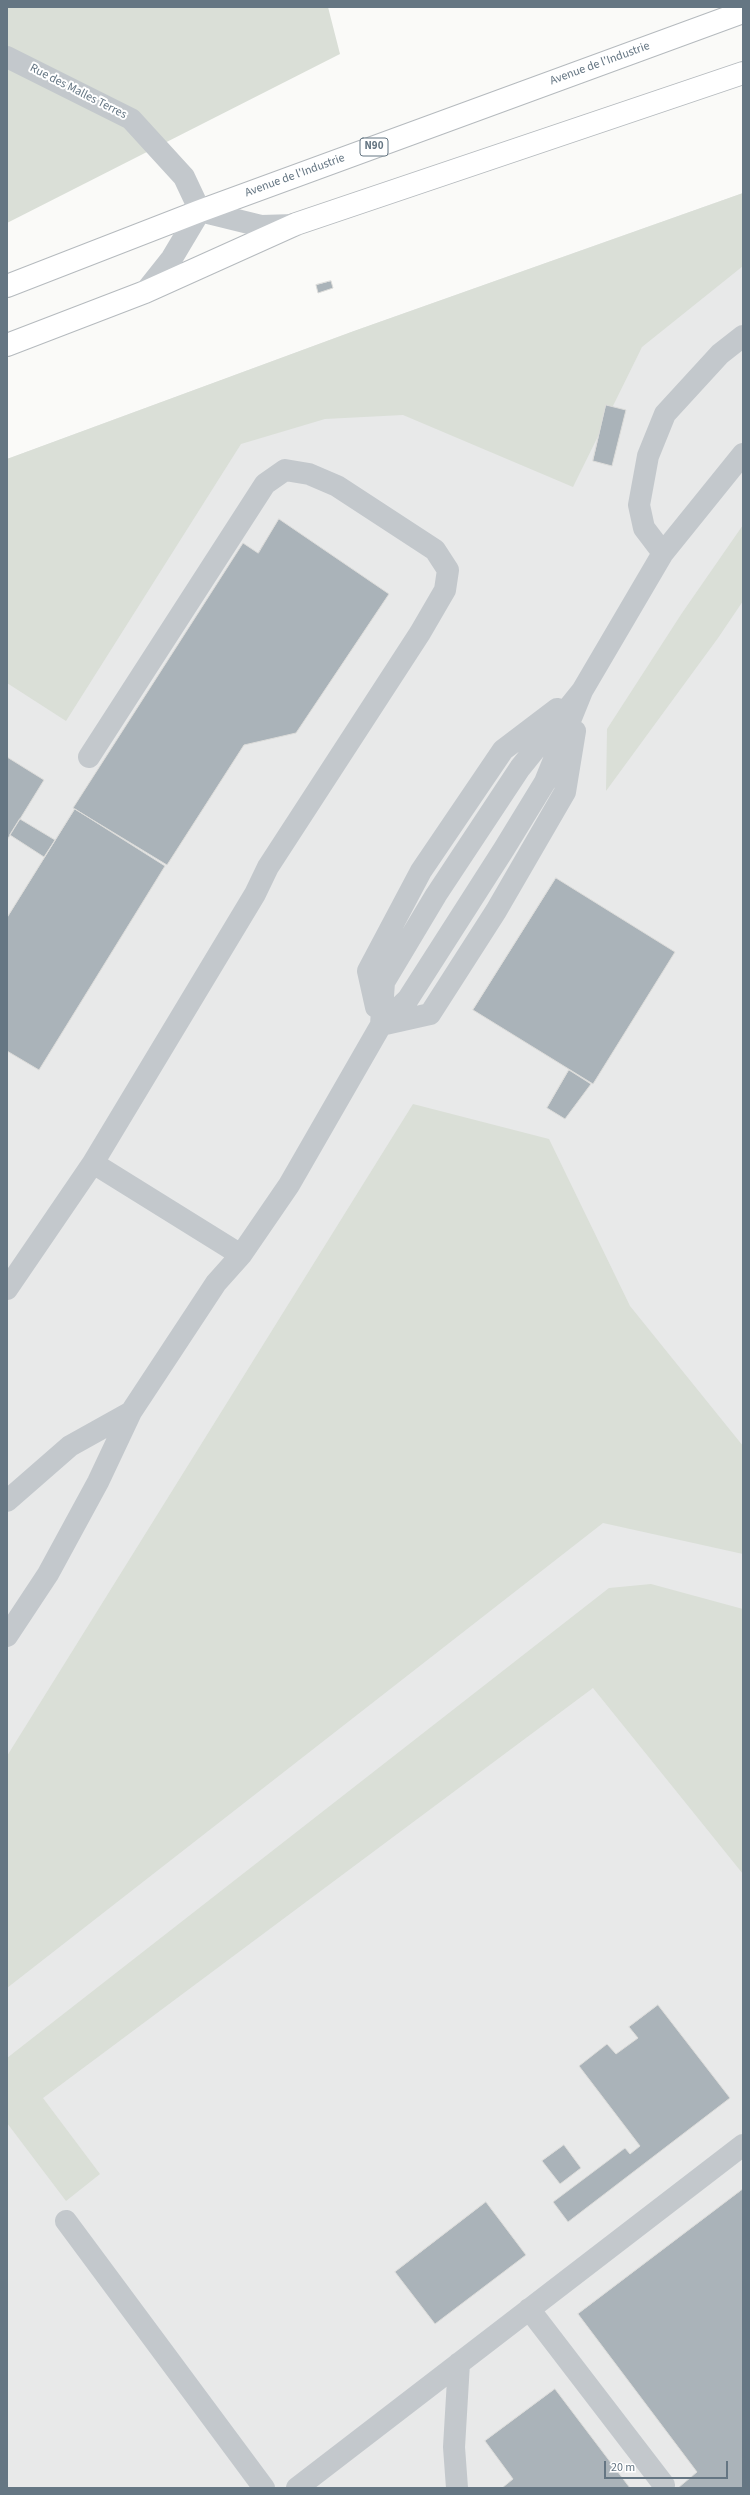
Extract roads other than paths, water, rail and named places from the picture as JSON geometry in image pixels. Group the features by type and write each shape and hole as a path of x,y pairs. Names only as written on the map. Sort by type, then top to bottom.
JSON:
{"main road":[{"name":"Avenue de l'Industrie","path":"7,286 200,211 743,12"},
{"path":"7,345 145,292 296,224 743,73"}],"street":[{"name":"Rue des Malles Terres","path":"7,57 131,119 184,177 200,211"},
{"path":"145,292 172,258 200,211 261,226 296,224"},
{"path":"663,553 644,528 640,505 648,456 665,414 720,354 743,336"},
{"path":"7,1636 48,1574 98,1482 131,1412 216,1283 241,1256 289,1185 381,1025 384,982 436,895 520,768 582,691 663,553 743,454"},
{"path":"7,1289 93,1163 255,894 268,867 420,633 445,590 448,570 435,550 337,486 309,474 285,470 265,484 89,757"},
{"path":"381,1025 430,1014 496,911 565,792 582,691"},
{"path":"93,1163 241,1256"},
{"path":"7,1501 70,1446 131,1412"},
{"path":"297,2488 743,2145"},
{"path":"66,2221 264,2488"},
{"path":"529,2309 664,2485"},
{"path":"457,2488 454,2447 459,2363"}]}
